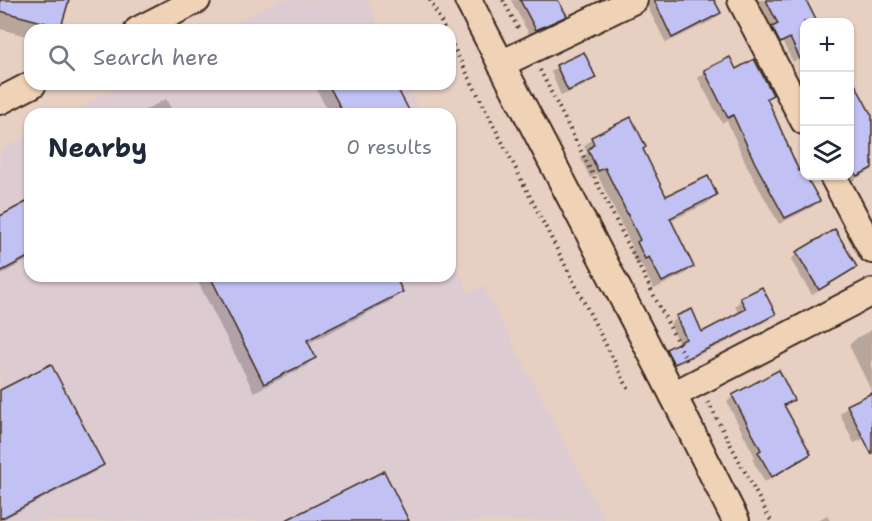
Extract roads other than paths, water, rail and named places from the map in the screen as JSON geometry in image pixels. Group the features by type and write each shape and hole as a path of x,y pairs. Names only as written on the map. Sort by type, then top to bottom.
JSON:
{"street":[{"path":"150,24 197,0"},
{"path":"468,0 736,521"},
{"path":"501,64 634,0"},
{"path":"741,0 800,113"},
{"path":"0,101 24,89"},
{"path":"835,180 872,250"},
{"path":"673,395 872,292"}]}
